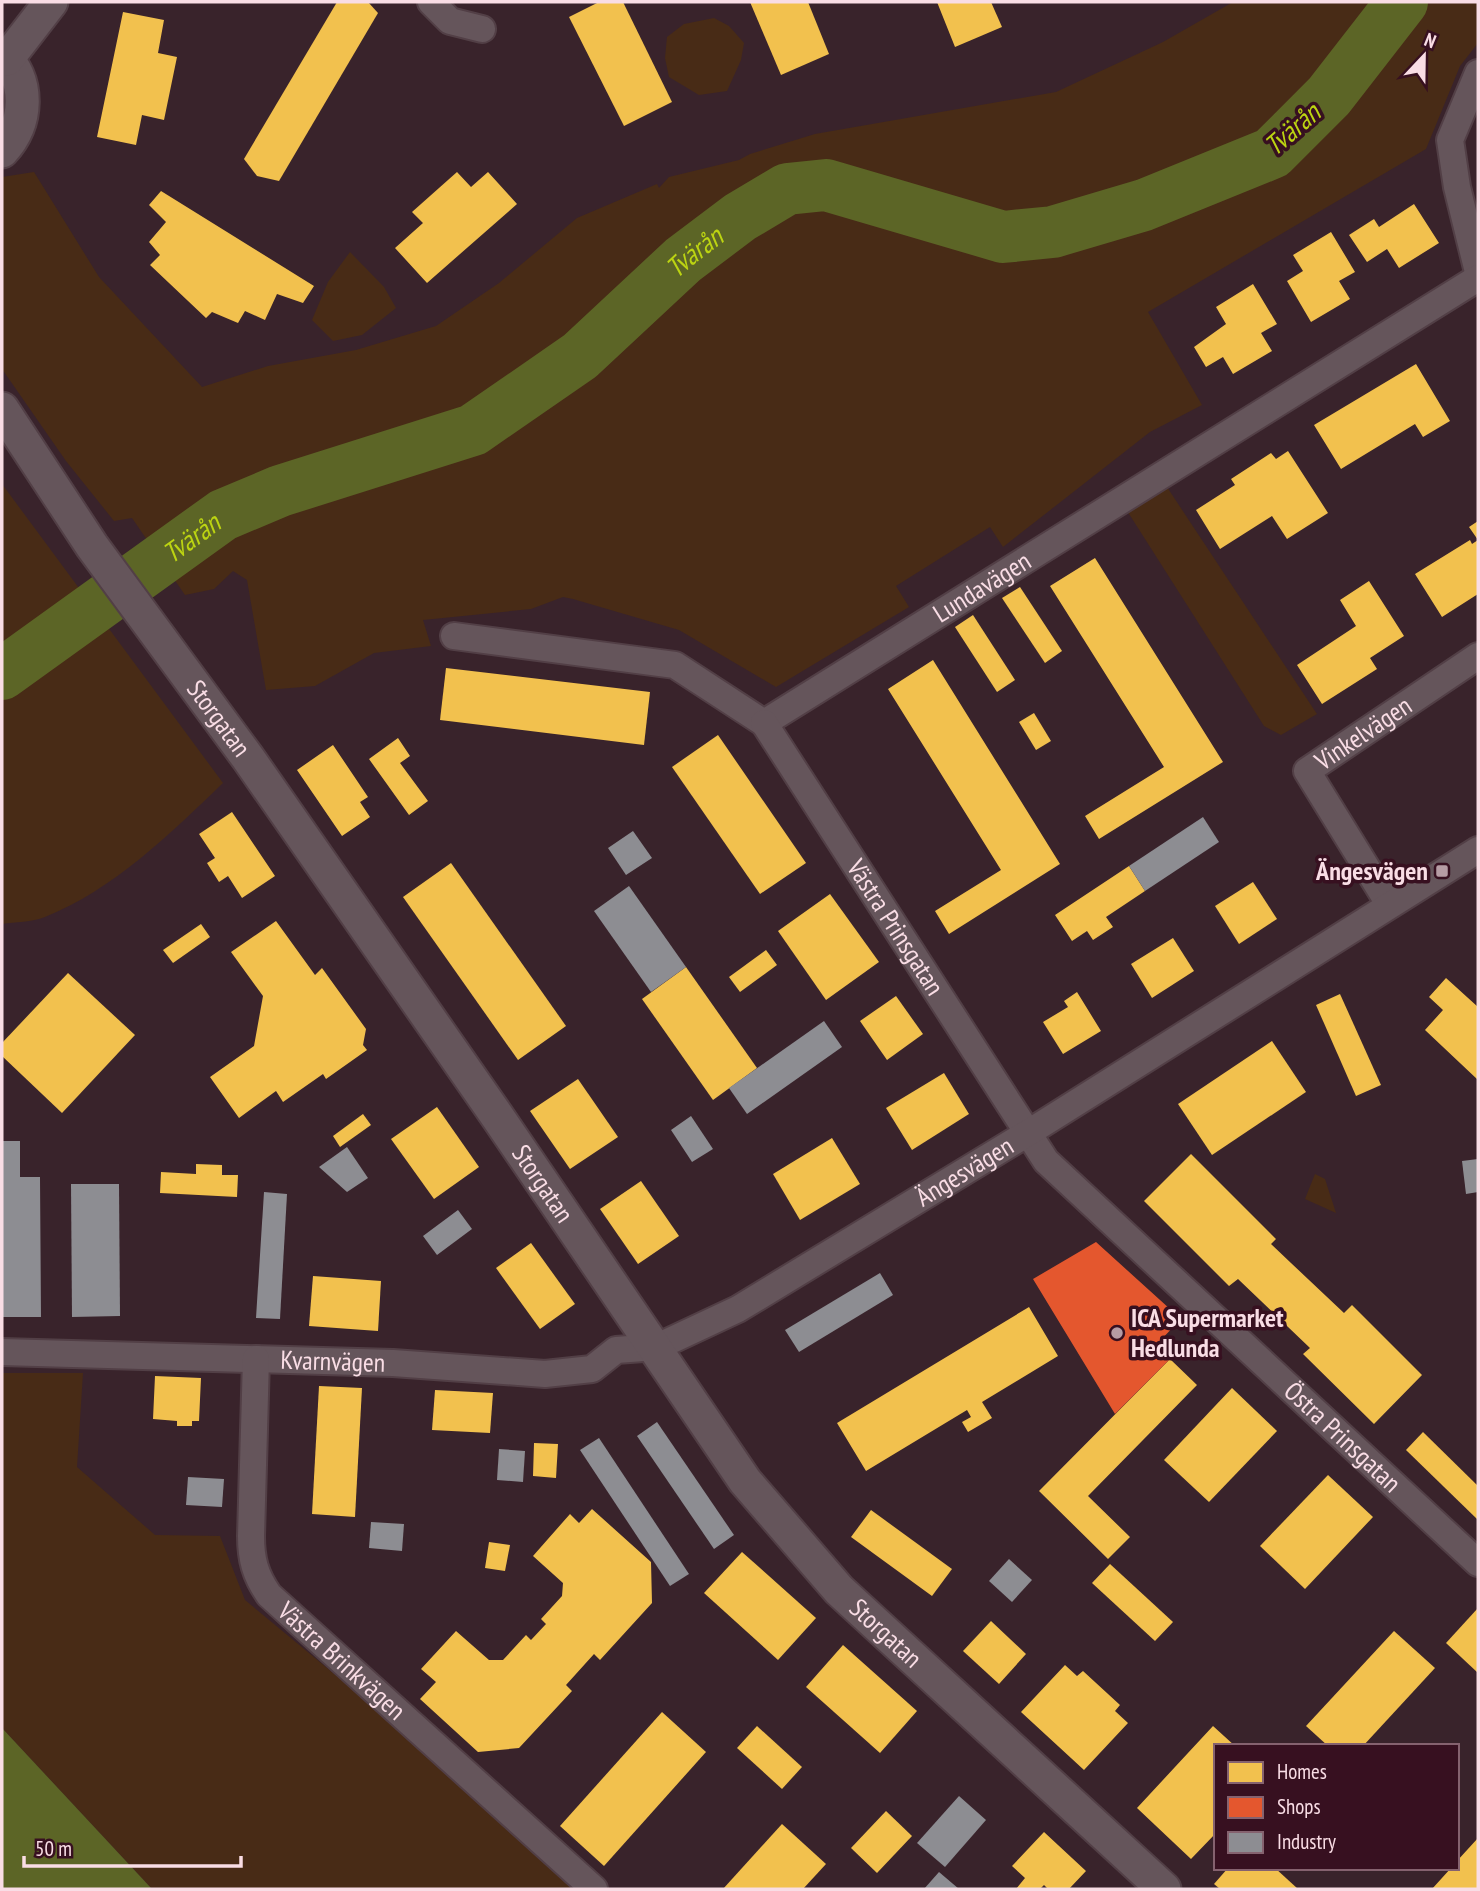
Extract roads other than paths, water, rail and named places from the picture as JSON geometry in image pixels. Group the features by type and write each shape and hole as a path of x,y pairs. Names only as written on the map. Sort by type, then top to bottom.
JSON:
{"street":[{"path":"2,151 12,139 22,110 23,94 5,57 51,2"},
{"path":"431,2 450,21 482,29"},
{"path":"1478,73 1450,140 1457,187 1478,272"},
{"name":"Lundavägen","path":"764,723 1478,278"},
{"name":"Storgatan","path":"2,409 92,546 255,769 657,1347 744,1481 809,1558 1164,1889"},
{"path":"454,636 675,665 764,723"},
{"name":"Vinkelvägen","path":"1389,904 1307,771 1478,656"},
{"name":"Västra Prinsgatan","path":"764,723 1008,1098 1028,1133"},
{"name":"Ängesvägen","path":"657,1347 738,1309 1028,1133 1478,850"},
{"name":"Östra Prinsgatan","path":"1028,1133 1046,1161 1078,1193 1478,1563"},
{"name":"Kvarnvägen","path":"2,1352 256,1359 559,1373 592,1369 616,1350 657,1347"},
{"name":"Västra Brinkvägen","path":"256,1359 251,1556 257,1577 269,1595 594,1889"}],"waterway":[{"name":"Tvärån","path":"2,674 223,515 280,491 473,430 580,356 683,260 740,217 787,189 826,185 1003,237 1053,232 1144,205 1272,153 1329,96 1402,2"}],"place":[{"name":"Ängesvägen","path":"1442,871"},
{"name":"ICA Supermarket Hedlunda","path":"1117,1333"}]}
